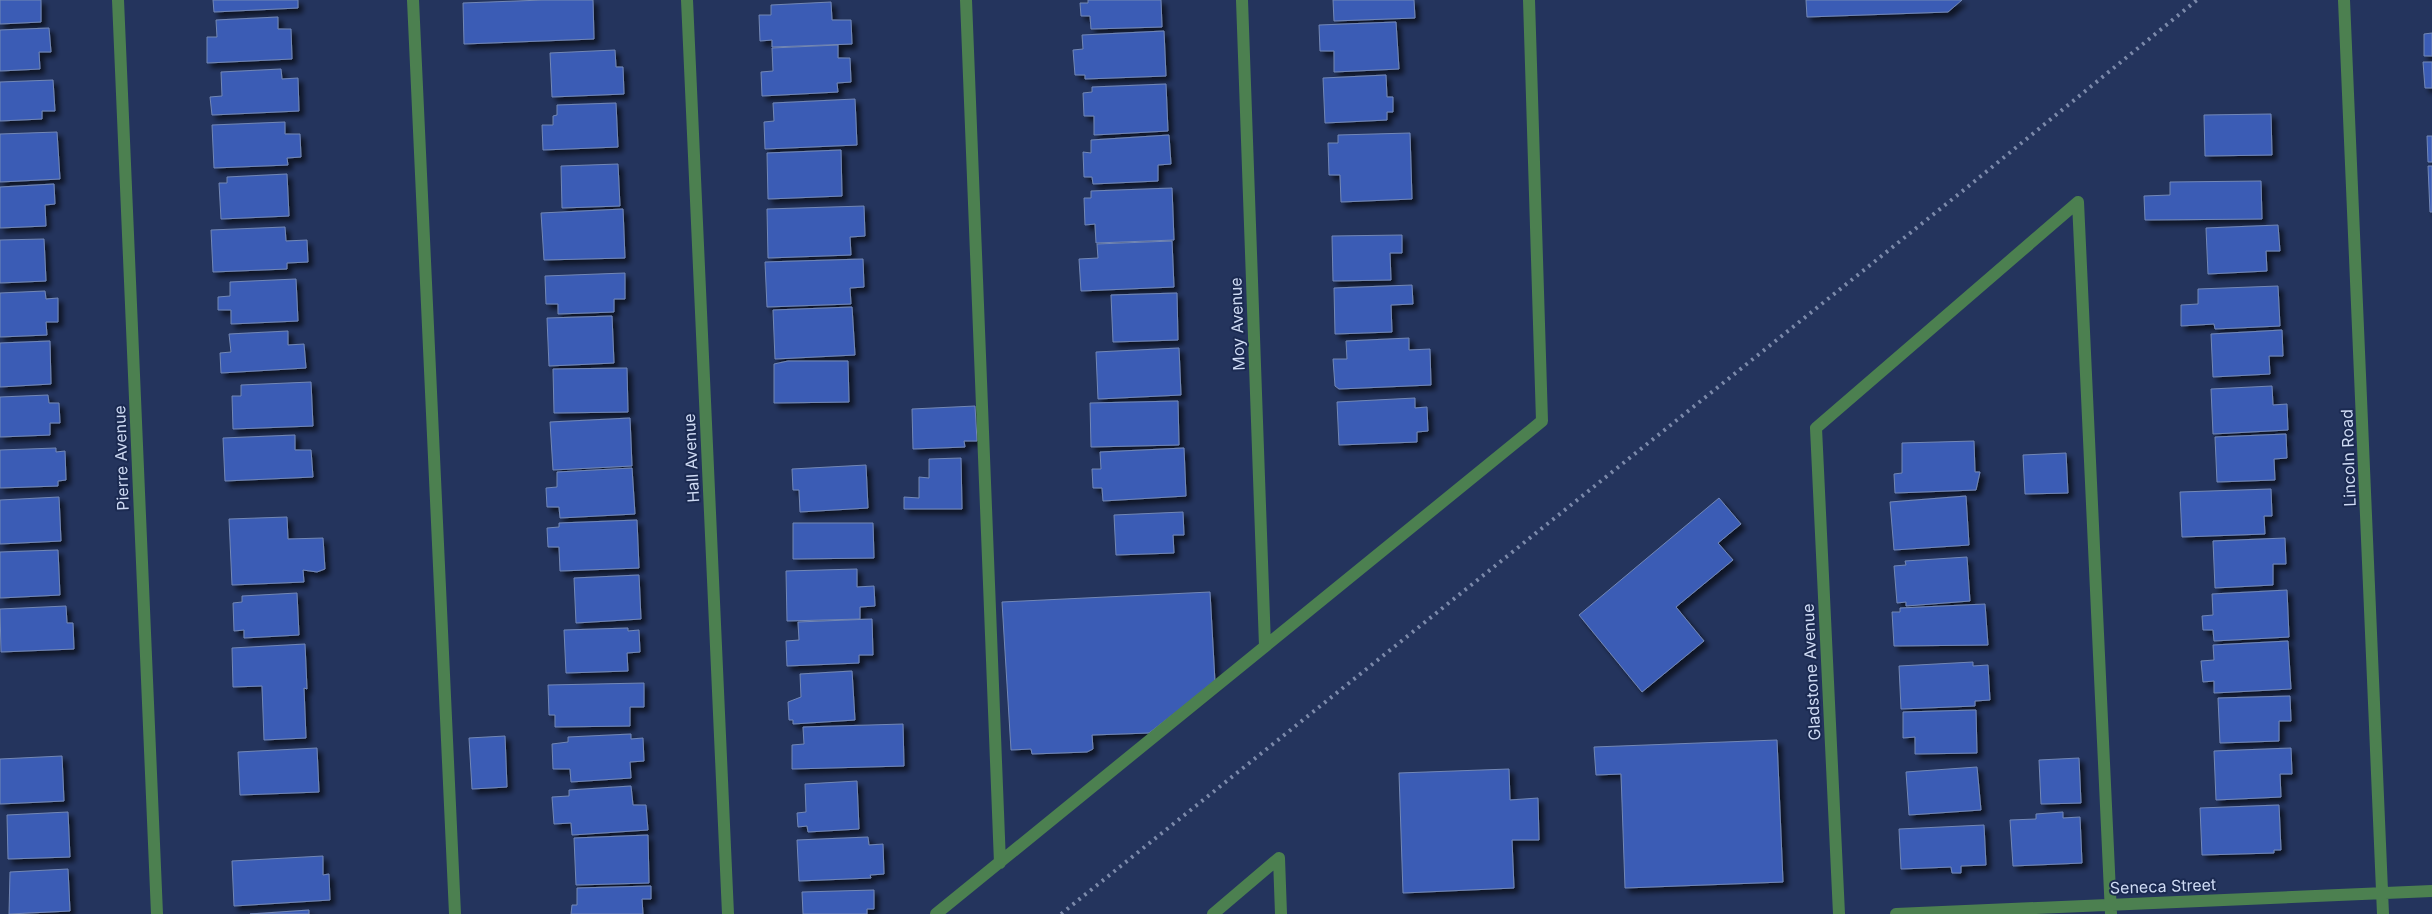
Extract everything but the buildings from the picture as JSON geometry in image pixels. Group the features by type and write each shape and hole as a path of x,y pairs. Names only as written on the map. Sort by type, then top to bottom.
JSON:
{"street":[{"name":"Pierre Avenue","path":"118,0 157,914"},
{"path":"413,0 455,914"},
{"name":"Hall Avenue","path":"687,0 728,914"},
{"path":"966,0 1000,863"},
{"name":"Moy Avenue","path":"1242,0 1265,646"},
{"path":"936,914 1542,421 1529,0"},
{"name":"Lincoln Road","path":"2344,0 2383,914"},
{"name":"Gladstone Avenue","path":"1839,914 1816,428 2078,202 2111,909"},
{"path":"1213,914 1279,858 1281,914"},
{"name":"Seneca Street","path":"1896,914 2111,909 2432,891"}],"railway":[{"path":"1061,914 1970,185 2197,0"}]}
